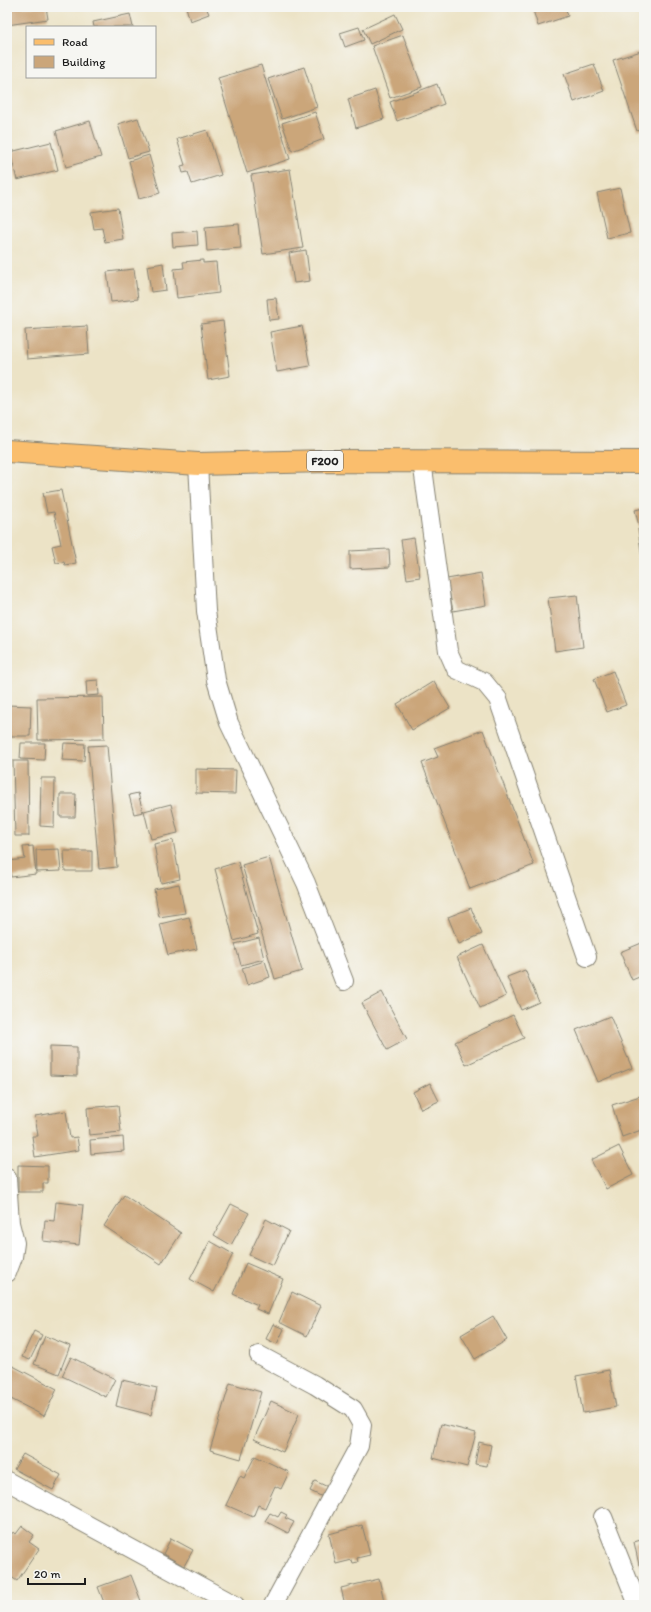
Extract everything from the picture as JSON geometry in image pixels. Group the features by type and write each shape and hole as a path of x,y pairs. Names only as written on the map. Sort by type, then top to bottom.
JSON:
{"main road":[{"name":"F200","path":"7,451 198,464 422,461 644,462"}],"street":[{"path":"422,461 448,651 456,669 484,682 498,699 587,958"},
{"path":"198,464 206,611 216,680 229,722 306,883 344,981"},
{"path":"7,1178 10,1223 15,1243 13,1257 7,1273"},
{"path":"260,1355 315,1385 353,1409 362,1425 359,1446 273,1605"},
{"path":"7,1481 235,1605"},
{"path":"603,1517 638,1605"}],"building":[{"path":"7,7 46,7 48,19 7,25"},
{"path":"186,7 206,7 209,14 190,21"},
{"path":"532,7 565,7 568,16 538,26"},
{"path":"130,14 133,26 94,26 93,22"},
{"path":"395,14 402,29 370,44 363,29"},
{"path":"359,27 364,40 345,47 340,33"},
{"path":"403,35 422,87 390,98 372,46"},
{"path":"641,51 644,60 644,129 637,131 613,60"},
{"path":"594,64 604,91 574,102 564,74"},
{"path":"261,65 290,159 247,173 218,78"},
{"path":"304,67 317,107 282,119 268,79"},
{"path":"437,84 444,104 397,121 390,102"},
{"path":"375,90 384,119 356,128 348,99"},
{"path":"315,112 324,139 292,151 282,123"},
{"path":"138,118 149,152 128,158 118,124"},
{"path":"90,121 101,157 66,167 56,131"},
{"path":"207,130 221,175 192,184 188,172 183,173 181,166 185,165 177,139"},
{"path":"51,142 58,170 17,180 10,152"},
{"path":"149,155 160,193 139,199 129,161"},
{"path":"290,169 303,248 263,254 251,175"},
{"path":"620,188 630,233 607,238 597,193"},
{"path":"118,208 123,239 105,242 102,228 94,229 91,212"},
{"path":"239,224 241,248 207,251 205,227"},
{"path":"197,231 198,245 173,247 172,233"},
{"path":"306,250 310,281 294,283 289,253"},
{"path":"203,260 203,263 216,262 219,293 177,298 174,269 184,268 183,262"},
{"path":"163,263 166,290 151,292 147,266"},
{"path":"134,269 138,299 111,302 107,272"},
{"path":"276,298 279,319 269,320 267,299"},
{"path":"223,321 230,376 208,380 201,324"},
{"path":"87,326 89,354 27,359 25,330"},
{"path":"302,326 310,366 277,372 270,332"},
{"path":"61,490 76,563 65,565 64,562 56,563 52,546 61,544 54,512 47,513 43,493"},
{"path":"644,508 644,525 639,526 635,510"},
{"path":"644,528 644,559 642,559 638,529"},
{"path":"414,538 420,577 407,579 401,540"},
{"path":"389,549 390,567 350,569 350,551"},
{"path":"481,573 486,605 453,611 447,579"},
{"path":"577,595 583,647 555,651 548,598"},
{"path":"613,671 626,705 607,712 594,679"},
{"path":"98,680 99,695 87,696 86,681"},
{"path":"434,681 450,708 412,730 397,704"},
{"path":"103,697 104,739 38,740 37,698"},
{"path":"7,705 31,706 30,736 7,736"},
{"path":"483,730 534,865 470,889 422,763 438,757 434,748"},
{"path":"21,743 45,743 44,760 20,759"},
{"path":"64,743 85,744 84,761 62,760"},
{"path":"107,745 117,867 99,869 88,746"},
{"path":"13,761 28,761 29,836 15,836"},
{"path":"196,769 236,770 235,794 196,793"},
{"path":"41,778 55,778 54,827 40,826"},
{"path":"138,793 143,812 134,814 129,795"},
{"path":"60,794 76,794 75,817 60,817"},
{"path":"171,804 178,833 151,839 144,811"},
{"path":"173,840 180,879 161,883 154,844"},
{"path":"33,846 36,874 11,877 9,861 25,859 23,847"},
{"path":"59,849 61,871 37,872 36,850"},
{"path":"64,851 92,851 92,871 65,871"},
{"path":"269,857 302,971 275,979 242,865"},
{"path":"238,862 258,934 234,941 215,869"},
{"path":"179,884 185,913 159,917 154,889"},
{"path":"471,908 482,934 459,944 448,917"},
{"path":"189,917 197,949 168,955 160,924"},
{"path":"259,938 264,959 241,965 235,944"},
{"path":"644,942 644,975 632,980 620,952"},
{"path":"483,945 506,996 480,1008 457,957"},
{"path":"265,961 270,977 247,985 242,968"},
{"path":"525,970 539,1002 521,1010 507,977"},
{"path":"382,992 407,1039 387,1050 362,1003"},
{"path":"513,1015 524,1038 466,1065 455,1042"},
{"path":"610,1016 632,1068 598,1082 576,1030"},
{"path":"50,1046 77,1047 77,1076 50,1075"},
{"path":"430,1083 439,1101 421,1109 413,1092"},
{"path":"643,1095 644,1129 622,1137 612,1105"},
{"path":"118,1105 121,1132 89,1135 87,1108"},
{"path":"66,1111 70,1138 77,1137 79,1150 35,1157 32,1136 38,1136 35,1116"},
{"path":"123,1137 124,1151 91,1154 90,1140"},
{"path":"619,1146 633,1175 606,1189 591,1160"},
{"path":"18,1165 48,1166 48,1183 43,1183 43,1192 18,1192"},
{"path":"124,1195 181,1233 161,1264 104,1226"},
{"path":"56,1202 83,1205 79,1245 43,1241 45,1220 54,1221"},
{"path":"231,1204 249,1213 231,1245 214,1235"},
{"path":"266,1219 289,1231 273,1266 249,1255"},
{"path":"210,1241 233,1254 214,1292 190,1279"},
{"path":"246,1263 283,1279 268,1314 256,1309 258,1305 233,1294"},
{"path":"292,1292 321,1306 307,1336 279,1322"},
{"path":"493,1316 507,1340 475,1359 461,1335"},
{"path":"273,1324 284,1329 277,1344 266,1339"},
{"path":"34,1331 42,1335 30,1360 22,1357"},
{"path":"45,1336 70,1346 59,1374 34,1364"},
{"path":"71,1357 115,1379 106,1397 62,1376"},
{"path":"13,1366 57,1389 44,1416 7,1397 7,1379"},
{"path":"609,1370 616,1407 583,1413 576,1376"},
{"path":"122,1380 157,1388 151,1415 116,1406"},
{"path":"230,1383 261,1392 241,1459 210,1450"},
{"path":"271,1401 299,1414 283,1452 254,1439"},
{"path":"441,1424 476,1433 467,1467 433,1458"},
{"path":"479,1442 491,1445 487,1466 475,1464"},
{"path":"23,1454 61,1475 53,1490 14,1469"},
{"path":"255,1456 289,1472 281,1489 275,1486 265,1508 258,1505 253,1517 226,1505 240,1476 244,1478"},
{"path":"315,1481 330,1488 325,1498 310,1491"},
{"path":"281,1512 287,1515 285,1518 294,1522 288,1533 265,1521 270,1513 278,1517"},
{"path":"362,1525 370,1555 357,1558 358,1562 353,1563 352,1560 336,1564 329,1534"},
{"path":"22,1526 34,1535 29,1542 39,1549 17,1581 7,1574 7,1541 13,1532 16,1534"},
{"path":"171,1538 193,1550 184,1566 163,1554"},
{"path":"644,1539 644,1564 639,1565 634,1542"},
{"path":"131,1575 141,1601 130,1605 105,1605 98,1587"},
{"path":"379,1579 385,1605 345,1605 341,1588"}]}
